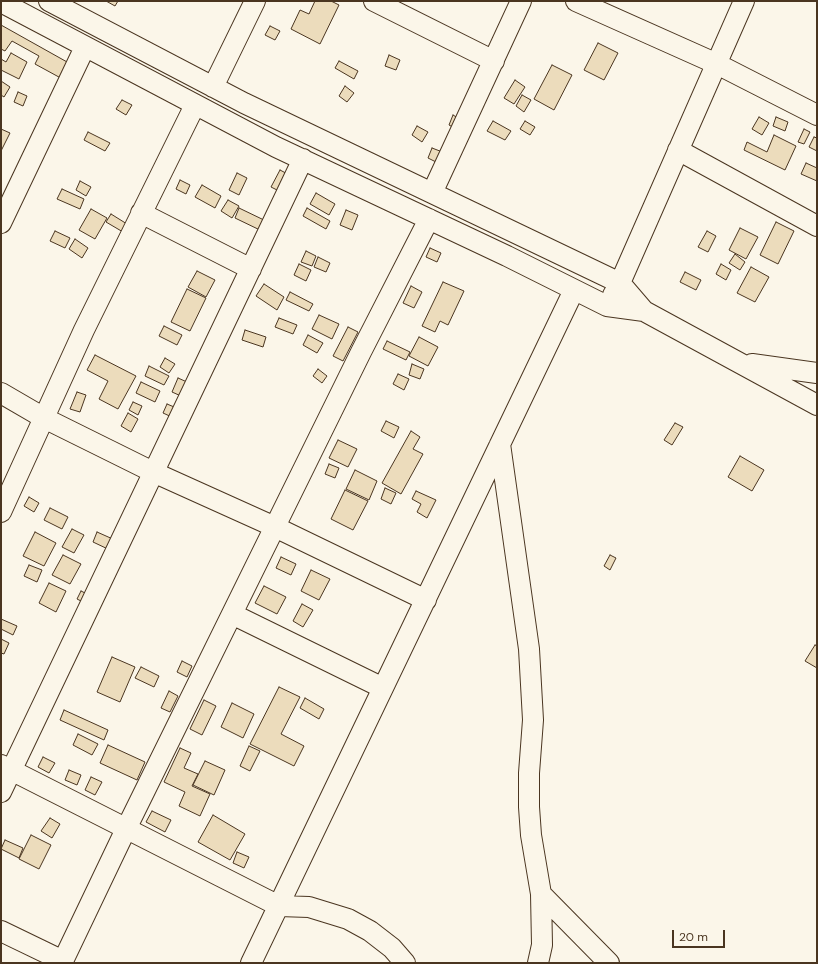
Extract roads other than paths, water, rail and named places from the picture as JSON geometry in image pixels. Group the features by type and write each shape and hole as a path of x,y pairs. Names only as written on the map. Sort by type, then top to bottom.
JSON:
{"street":[{"path":"49,1 244,103 620,283 644,311"},
{"path":"213,87 255,1"},
{"path":"374,1 494,61"},
{"path":"432,193 521,1"},
{"path":"576,1 717,64 817,115"},
{"path":"607,306 620,283 744,1"},
{"path":"1,2 276,147 429,218 607,306 644,311 817,404"},
{"path":"1,223 86,47"},
{"path":"1,512 84,330 195,105"},
{"path":"678,150 817,226"},
{"path":"1,792 6,768 153,472 304,159"},
{"path":"141,213 251,269"},
{"path":"1,931 63,962 126,829 361,352 429,218"},
{"path":"251,963 574,290"},
{"path":"740,363 817,373"},
{"path":"1,393 44,418 153,472 275,527 426,600"},
{"path":"500,444 529,649 533,720 529,773 529,807 531,835 541,894 542,945 538,963"},
{"path":"232,614 383,688"},
{"path":"6,768 279,906 309,907 348,919 370,931 392,948 405,963"},
{"path":"541,894 609,963"}]}
